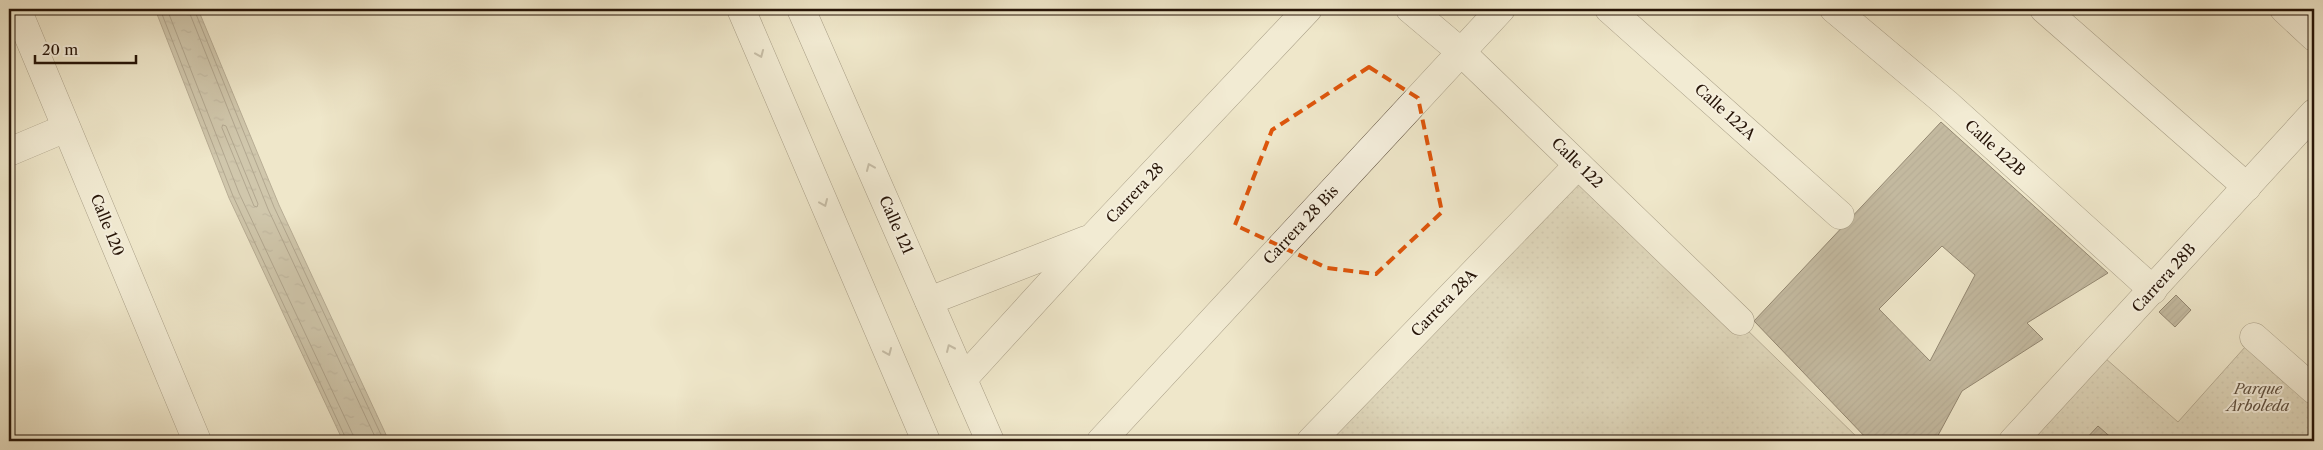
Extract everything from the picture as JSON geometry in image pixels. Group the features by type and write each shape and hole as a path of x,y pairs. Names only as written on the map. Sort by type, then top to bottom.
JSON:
{"street":[{"name":"Calle 120","path":"17,9 197,441"},
{"path":"741,9 926,441"},
{"name":"Calle 121","path":"802,9 990,441"},
{"name":"Carrera 28","path":"963,379 1092,238 1308,9"},
{"name":"Calle 122","path":"1410,9 1461,52 1740,321"},
{"name":"Carrera 28 Bis","path":"1100,441 1501,9"},
{"name":"Calle 122A","path":"1609,9 1840,214"},
{"name":"Calle 122B","path":"1834,9 1946,103 2153,290"},
{"path":"2044,9 2247,187"},
{"path":"2284,9 2314,37"},
{"name":"Carrera 28B","path":"2013,441 2314,113"},
{"path":"9,152 66,128"},
{"name":"Carrera 28A","path":"1311,441 1578,165"},
{"path":"929,301 1092,238"},
{"path":"2254,337 2314,390"}],"highlighted area":[{"path":"1369,67 1418,98 1442,212 1376,274 1327,268 1235,225 1272,130"}],"green space":[{"path":"1578,165 1861,441 1311,441"},
{"name":"Parque Arboleda","path":"2254,337 2314,390 2314,441 2013,441 2097,351 2178,422"}],"water":[{"path":"155,9 198,9 279,205 389,441 343,441 229,198"}],"building":[{"path":"1941,122 2108,273 2027,323 2043,339 1962,391 1935,441 1869,441 1754,321","holes":["1942,246 1975,275 1930,361 1879,309"]},
{"path":"2176,295 2191,310 2175,327 2159,312"},
{"path":"2098,426 2115,441 2084,441"}]}
